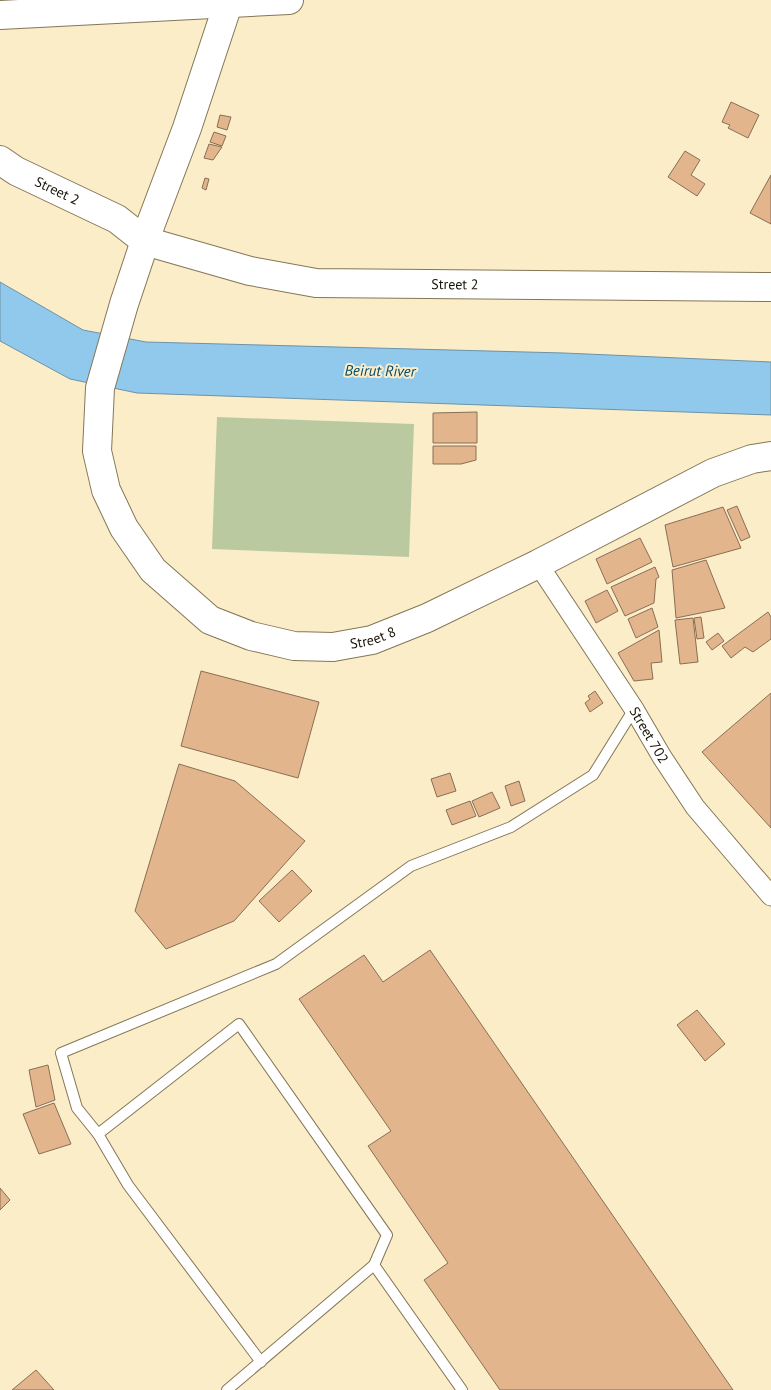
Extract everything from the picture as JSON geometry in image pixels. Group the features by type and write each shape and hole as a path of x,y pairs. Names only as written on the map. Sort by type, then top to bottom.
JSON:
{"main road":[{"path":"0,15 289,0"},
{"name":"Street 8","path":"228,4 187,128 124,304 100,388 97,451 106,490 124,528 153,570 210,620 251,636 294,646 333,647 372,640 427,618 538,564 713,473 752,459 771,456"},
{"name":"Street 2","path":"0,160 16,170 148,233 250,271 316,283 771,288"},
{"name":"Street 2","path":"148,233 290,261 324,264 771,270"}],"street":[{"name":"Street 702","path":"538,564 634,709 662,757 695,807 771,896"}],"lane":[{"path":"261,1362 128,1185 98,1134 77,1108 61,1053 276,964 411,866 511,826 593,775 634,709"},
{"path":"98,1134 239,1024 387,1235 374,1265 227,1390"},
{"path":"374,1265 462,1390"}],"green space":[{"path":"217,417 414,424 409,557 212,549"}],"water":[{"name":"Beirut River","path":"0,282 83,330 146,342 564,353 771,362 771,415 137,393 70,379 0,341"}],"building":[{"path":"731,102 759,115 748,138 728,128 730,125 722,122"},
{"path":"220,115 231,117 227,130 217,127"},
{"path":"214,132 226,136 222,146 210,142"},
{"path":"209,144 222,147 213,160 204,158"},
{"path":"685,151 700,160 691,175 705,184 697,196 668,177"},
{"path":"771,175 771,224 750,213"},
{"path":"205,178 209,179 206,190 202,188"},
{"path":"477,412 477,443 433,443 433,413"},
{"path":"433,446 476,446 476,460 461,464 433,464"},
{"path":"737,506 750,537 741,541 727,510"},
{"path":"723,507 741,548 673,567 665,525"},
{"path":"640,538 652,562 607,584 596,559"},
{"path":"706,560 725,608 676,618 672,570"},
{"path":"655,567 659,577 656,579 654,603 625,616 611,587"},
{"path":"607,590 618,611 596,623 585,601"},
{"path":"652,608 658,627 636,638 628,619"},
{"path":"768,612 771,617 771,639 753,652 745,647 731,658 722,646"},
{"path":"701,617 704,638 697,639 694,618"},
{"path":"693,618 698,662 680,664 675,620"},
{"path":"659,630 662,662 651,663 653,679 634,681 618,653"},
{"path":"718,633 724,641 712,650 706,642"},
{"path":"201,671 319,702 298,778 181,746"},
{"path":"595,691 603,703 590,712 585,703 590,699 588,696"},
{"path":"771,693 771,828 702,752"},
{"path":"179,764 235,781 305,841 234,921 166,949 135,911"},
{"path":"450,773 456,791 437,797 431,779"},
{"path":"519,781 525,801 511,806 505,786"},
{"path":"492,792 500,808 479,817 472,801"},
{"path":"470,801 476,816 452,825 446,810"},
{"path":"292,870 312,891 279,922 259,901"},
{"path":"430,950 733,1390 500,1390 424,1280 448,1263 368,1146 391,1131 299,999 364,955 383,982"},
{"path":"697,1010 725,1044 705,1061 677,1025"},
{"path":"48,1065 55,1100 36,1107 29,1070"},
{"path":"54,1103 71,1144 39,1154 23,1114"},
{"path":"0,1188 10,1200 0,1210"},
{"path":"36,1370 54,1390 12,1390"}]}
